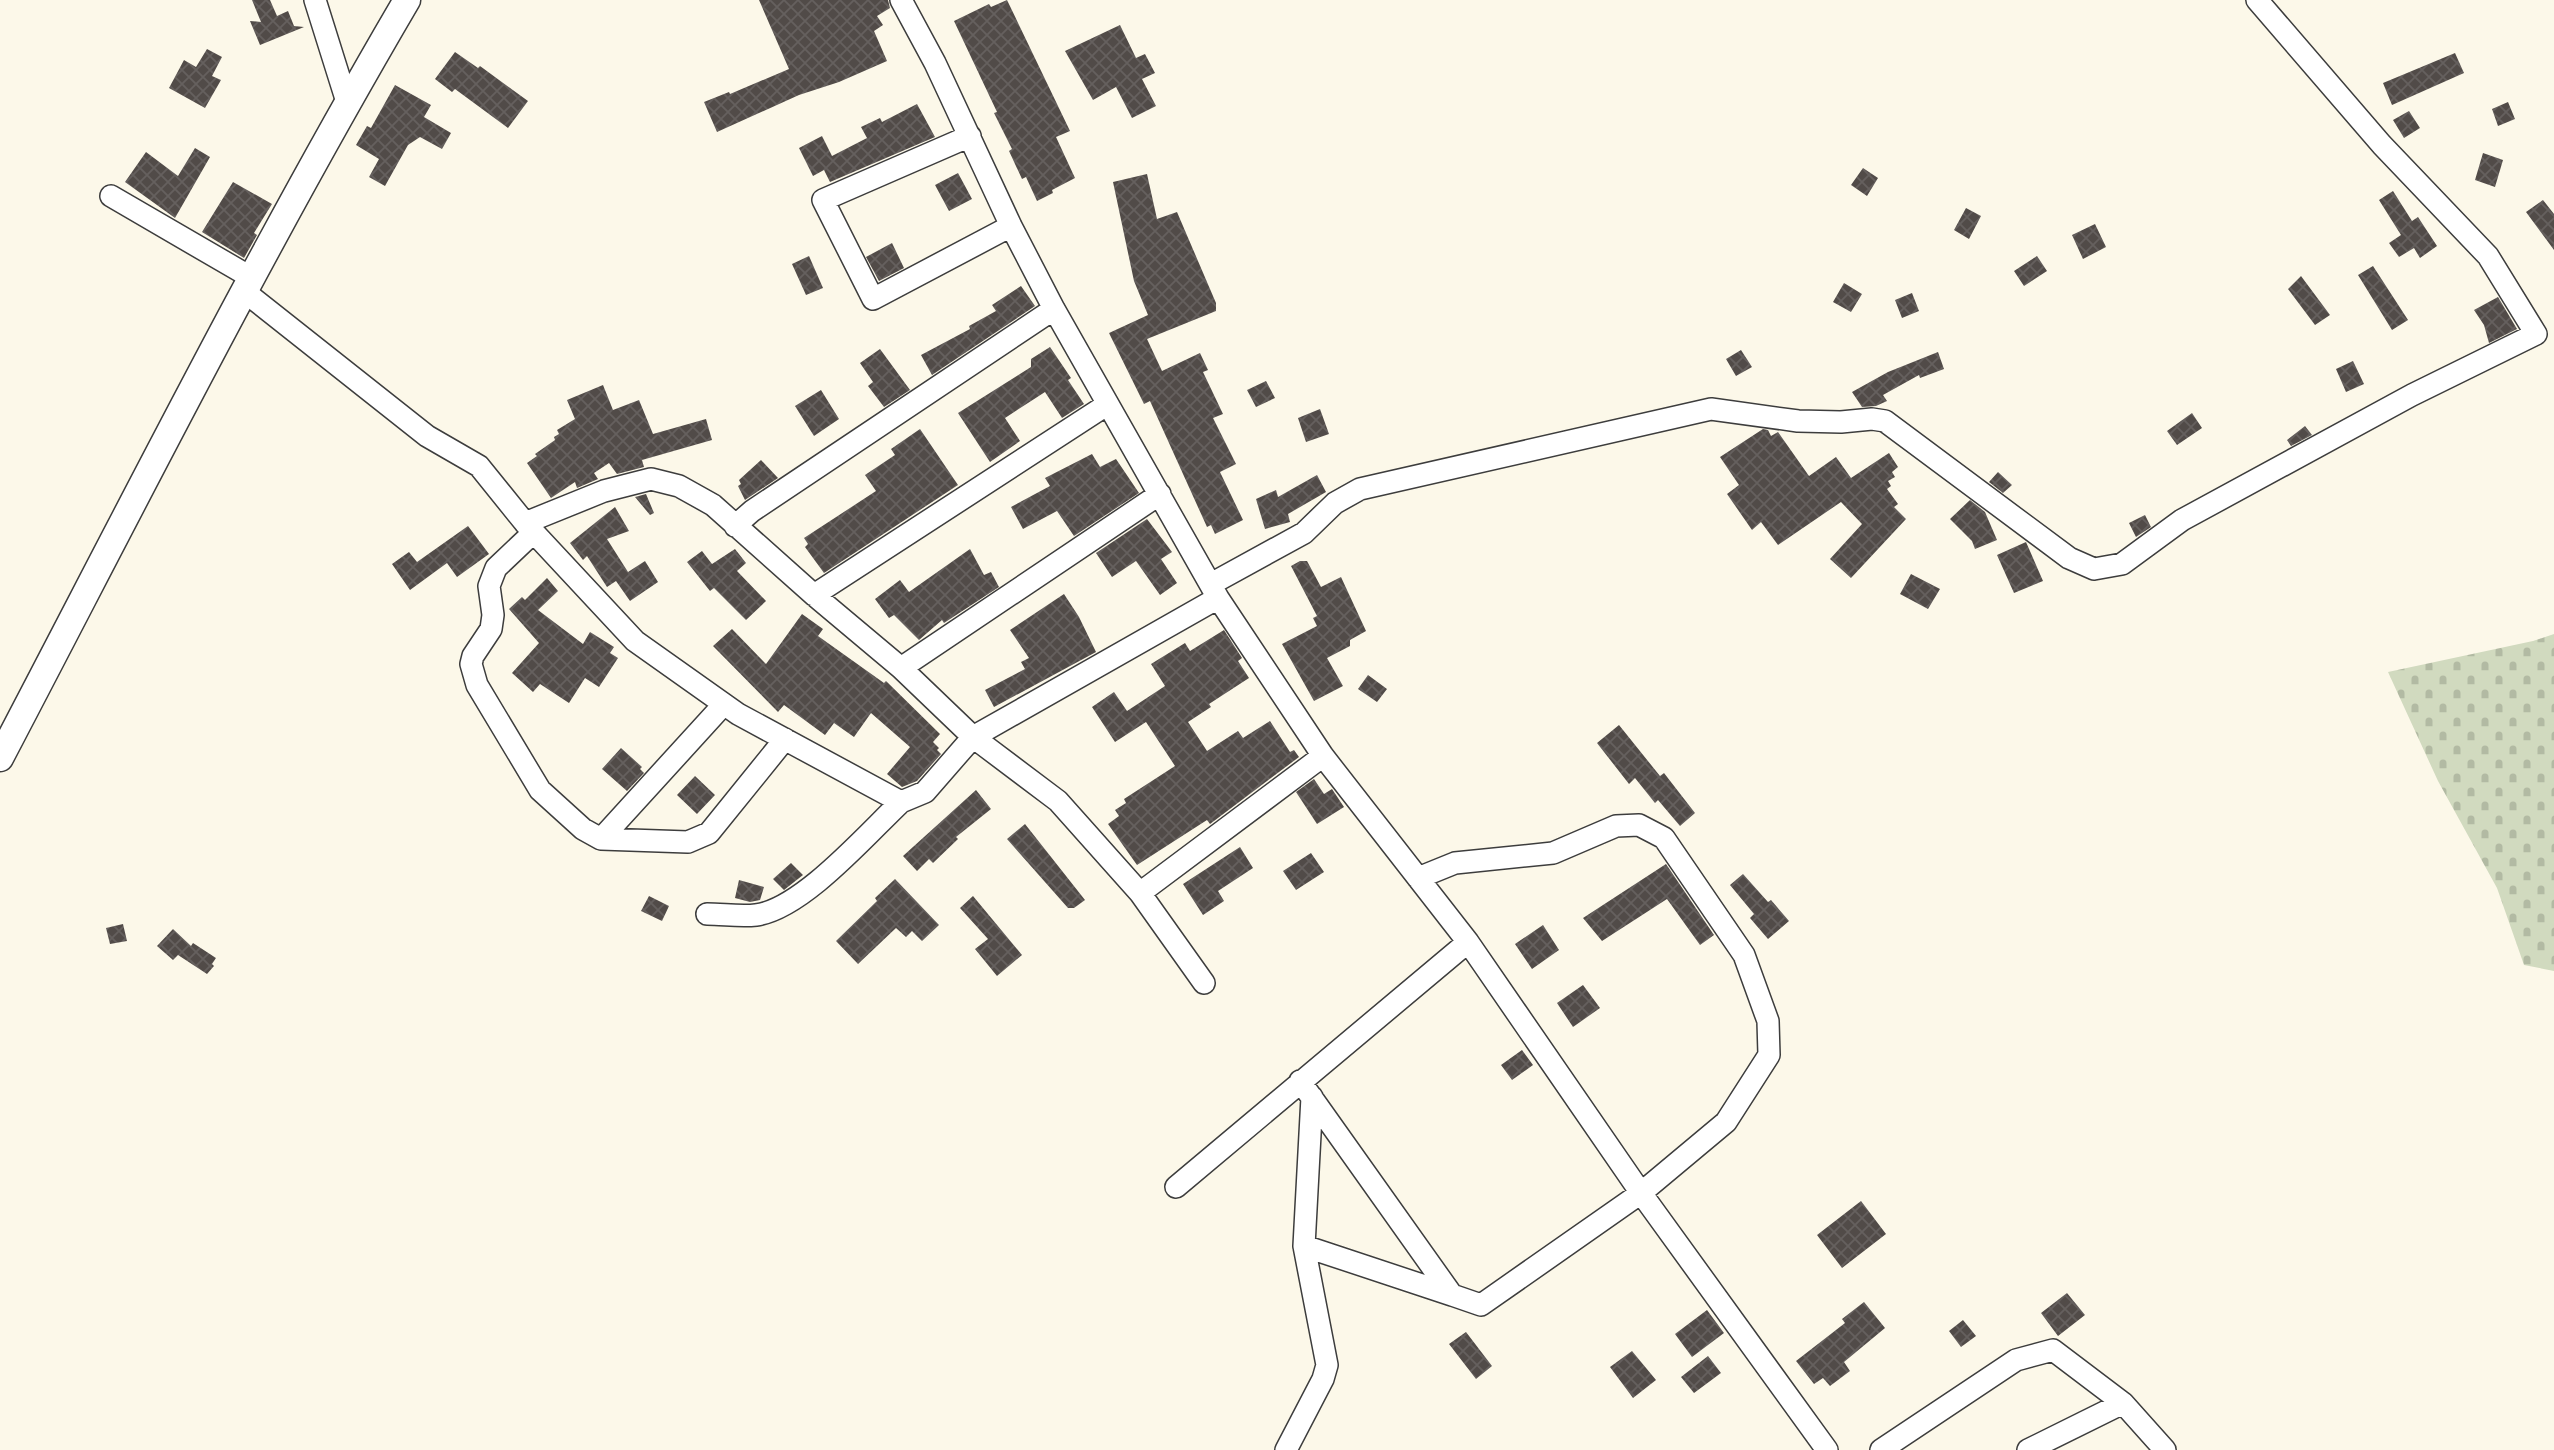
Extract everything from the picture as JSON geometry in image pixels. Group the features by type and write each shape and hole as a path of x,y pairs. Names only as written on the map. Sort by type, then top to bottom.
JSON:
{"street":[{"path":"315,0 347,102"},
{"path":"0,758 248,285 347,102 407,0"},
{"path":"901,0 1054,309 1215,591 1323,755 1468,942 1642,1193 1827,1450"},
{"path":"707,914 757,915 806,892 901,802 925,792 973,737 1215,591 1304,533 1335,503 1360,489 1711,409 1797,421 1841,422 1872,419 1885,421 2069,558 2094,569 2122,564 2182,520 2412,395 2536,334 2488,256 2382,145 2257,0"},
{"path":"970,136 823,200 873,299 1012,226"},
{"path":"111,196 248,285 427,436 479,466 529,527 635,641 724,704 901,802"},
{"path":"735,526 752,511 1054,309"},
{"path":"814,595 1108,404"},
{"path":"785,739 709,833 688,842 601,839 583,829 540,790 477,685 471,664 473,656 491,629 493,615 489,586 496,568 529,527 604,491 651,479 679,486 713,505 901,668 973,737 1058,801 1140,893 1204,983"},
{"path":"901,668 1160,494"},
{"path":"601,839 724,704"},
{"path":"1140,893 1323,755"},
{"path":"1304,1246 1481,1305 1642,1193 1726,1122 1769,1055 1768,1021 1744,956 1664,838 1639,825 1616,826 1553,853 1455,863 1418,878"},
{"path":"1176,1187 1306,1089 1468,942"},
{"path":"1286,1450 1323,1379 1327,1365 1304,1246 1306,1089"},
{"path":"1306,1089 1452,1295"},
{"path":"1881,1450 2016,1360 2053,1350 2123,1403 2165,1450"},
{"path":"2028,1450 2123,1403"}],"green space":[{"path":"2554,634 2554,971 2524,965 2497,888 2438,781 2388,672 2533,641"}],"building":[{"path":"252,0 270,0 277,16 288,11 294,26 304,27 260,45 250,21 261,22"},
{"path":"759,0 888,0 890,8 877,16 883,25 874,31 887,61 839,82 799,95 717,132 704,102 789,69"},
{"path":"1007,0 1070,131 1056,137 1075,178 1037,201 1026,177 1022,179 1009,151 1012,149 994,113 997,112 954,21 989,4 991,7"},
{"path":"1120,25 1136,58 1145,54 1155,73 1142,79 1156,106 1132,118 1116,87 1093,100 1065,51"},
{"path":"207,49 222,57 212,76 221,80 205,108 169,88 184,60 196,67"},
{"path":"455,52 478,68 480,66 528,101 508,128 455,89 452,92 435,79"},
{"path":"2455,53 2464,73 2392,105 2383,83"},
{"path":"395,85 431,105 424,117 451,133 442,149 420,137 408,145 385,186 369,177 379,159 356,145 367,126 371,128"},
{"path":"2508,102 2515,119 2498,126 2492,109"},
{"path":"917,104 935,137 830,182 824,170 813,176 799,148 822,136 832,156 867,138 861,127 880,118 882,122"},
{"path":"2409,111 2420,128 2404,138 2393,120"},
{"path":"195,148 210,157 175,218 125,182 146,152 178,176"},
{"path":"2483,153 2503,160 2495,187 2475,180"},
{"path":"1863,168 1878,178 1867,196 1851,185"},
{"path":"958,173 972,199 949,211 935,185"},
{"path":"1147,174 1157,219 1177,212 1216,303 1216,311 1147,339 1162,371 1200,353 1208,370 1203,372 1223,414 1213,418 1236,464 1220,472 1243,520 1215,534 1211,525 1207,527 1150,401 1144,404 1109,333 1148,315 1134,281 1113,182"},
{"path":"233,182 272,204 254,233 257,235 244,258 202,232"},
{"path":"2393,191 2412,221 2418,217 2437,246 2420,258 2414,248 2399,257 2389,243 2401,235 2379,200"},
{"path":"2543,200 2554,214 2554,250 2526,212"},
{"path":"1966,208 1981,216 1969,239 1954,230"},
{"path":"2095,224 2106,247 2083,259 2072,235"},
{"path":"892,243 904,268 879,281 866,257"},
{"path":"809,256 823,288 806,295 792,264"},
{"path":"2037,256 2047,271 2024,286 2014,271"},
{"path":"2373,266 2408,320 2392,330 2358,275"},
{"path":"2301,276 2330,315 2315,325 2288,289"},
{"path":"1844,283 1862,294 1851,312 1833,302"},
{"path":"1021,286 1035,306 932,375 921,355 970,329 969,326 996,311 992,305"},
{"path":"1912,293 1919,311 1902,318 1895,300"},
{"path":"2498,297 2517,329 2489,343 2484,325 2474,310"},
{"path":"1050,347 1071,378 1068,380 1084,404 1062,418 1045,392 1005,418 1020,441 990,462 958,413 1031,367 1031,359"},
{"path":"880,349 910,390 884,407 868,386 873,382 860,363"},
{"path":"1741,350 1752,367 1736,376 1726,359"},
{"path":"1938,352 1944,369 1920,378 1919,375 1883,395 1887,401 1876,406 1862,407 1852,392 1888,372"},
{"path":"2353,361 2364,384 2346,392 2336,369"},
{"path":"1266,381 1275,398 1256,407 1247,390"},
{"path":"603,385 613,410 639,400 653,434 706,419 712,440 642,460 644,467 617,474 609,463 594,473 598,479 577,488 575,482 551,498 527,463 555,440 554,437 559,434 557,430 575,419 567,400"},
{"path":"821,390 839,419 814,436 795,406"},
{"path":"1320,409 1329,434 1306,442 1298,418"},
{"path":"2192,413 2202,428 2177,445 2167,431"},
{"path":"2305,426 2312,435 2291,446 2287,440"},
{"path":"920,429 958,485 824,573 805,547 808,544 804,538 876,491 865,475 895,455 891,449"},
{"path":"1763,429 1768,430 1771,436 1778,432 1809,476 1836,457 1851,478 1889,453 1898,467 1892,472 1895,477 1888,481 1891,486 1887,489 1898,504 1894,507 1906,519 1851,578 1830,559 1862,524 1841,502 1778,545 1761,522 1752,530 1727,494 1739,485 1720,457"},
{"path":"1092,454 1100,467 1116,459 1139,493 1074,536 1057,511 1023,529 1011,507 1050,486 1045,478"},
{"path":"761,460 778,478 745,500 738,486 741,484 739,480"},
{"path":"1998,472 2012,485 2003,493 1989,482"},
{"path":"1317,475 1326,492 1288,514 1290,522 1265,529 1256,499 1276,490 1278,497"},
{"path":"646,494 654,513 650,515 635,497"},
{"path":"1970,500 1985,512 1997,540 1975,549 1972,541 1950,519"},
{"path":"615,507 629,531 607,539 628,572 645,561 658,582 630,601 616,581 607,587 587,556 583,560 570,543"},
{"path":"2145,515 2151,527 2136,537 2129,523"},
{"path":"1147,519 1172,552 1161,559 1177,583 1160,595 1136,561 1112,577 1096,553"},
{"path":"468,526 489,554 457,577 447,563 410,590 392,564 409,552 417,562"},
{"path":"2026,542 2043,581 2014,593 1997,555"},
{"path":"735,549 746,563 737,571 766,601 746,620 714,588 710,591 687,562 702,551 712,564"},
{"path":"970,549 984,575 991,572 999,587 944,623 942,620 919,640 894,615 889,618 875,599 900,580 909,592"},
{"path":"1307,561 1321,587 1341,577 1366,631 1350,640 1350,646 1327,658 1343,686 1314,701 1282,644 1317,626 1313,618 1317,616 1291,566"},
{"path":"1911,574 1940,589 1928,609 1900,594"},
{"path":"547,578 558,591 538,610 583,644 590,632 614,647 610,653 618,658 599,687 585,678 569,703 540,684 533,692 512,673 539,643 509,609 522,597 525,600"},
{"path":"1064,594 1096,652 994,707 985,690 1025,669 1021,662 1029,658 1010,630"},
{"path":"802,614 823,629 818,636 884,683 886,681 940,734 933,742 941,754 917,781 902,787 887,774 910,747 871,713 854,737 834,723 825,735 784,705 778,712 713,646 732,629 766,664"},
{"path":"1224,630 1242,658 1238,661 1249,678 1209,704 1211,707 1188,722 1207,751 1238,731 1243,738 1270,721 1290,752 1294,750 1299,757 1210,824 1207,820 1137,865 1108,824 1119,816 1115,810 1126,803 1124,799 1175,766 1146,722 1115,742 1092,707 1114,692 1127,711 1165,686 1151,664 1185,643 1190,651"},
{"path":"1368,675 1387,689 1377,702 1358,689"},
{"path":"1619,725 1660,776 1664,773 1695,813 1680,826 1658,800 1655,803 1635,778 1629,784 1597,743"},
{"path":"621,748 642,767 640,769 644,773 627,791 602,769"},
{"path":"695,776 715,795 697,814 677,795"},
{"path":"1314,779 1324,794 1332,789 1344,807 1317,824 1296,792"},
{"path":"976,790 991,809 956,837 958,839 933,863 929,859 917,871 903,856"},
{"path":"1025,824 1085,900 1074,908 1068,908 1007,839"},
{"path":"1240,847 1253,868 1218,891 1224,901 1203,915 1183,884"},
{"path":"1311,853 1324,872 1296,890 1283,871"},
{"path":"791,863 803,875 784,890 773,879"},
{"path":"1666,864 1714,935 1700,945 1667,899 1602,941 1583,918"},
{"path":"1743,874 1789,921 1768,939 1750,918 1754,914 1730,885"},
{"path":"895,879 939,925 922,941 912,931 906,937 896,928 858,964 836,941 877,901 875,898"},
{"path":"739,880 764,887 760,900 750,902 735,898"},
{"path":"649,896 669,906 662,921 641,911"},
{"path":"973,896 1022,955 997,976 975,949 988,939 960,908"},
{"path":"123,924 127,941 110,944 106,928"},
{"path":"1543,925 1559,950 1532,969 1515,944"},
{"path":"173,929 191,946 193,943 216,958 212,964 214,966 207,974 178,955 173,960 157,946"},
{"path":"1583,985 1600,1008 1573,1027 1557,1003"},
{"path":"1522,1050 1533,1065 1512,1080 1501,1065"},
{"path":"1861,1201 1886,1234 1842,1268 1817,1235"},
{"path":"2067,1293 2085,1315 2058,1336 2041,1313"},
{"path":"1864,1302 1885,1328 1844,1362 1850,1371 1830,1386 1823,1378 1814,1384 1796,1361 1845,1323 1842,1319"},
{"path":"1707,1310 1724,1333 1692,1357 1675,1334"},
{"path":"1963,1320 1976,1336 1961,1347 1949,1331"},
{"path":"1466,1332 1492,1366 1476,1379 1449,1344"},
{"path":"1632,1351 1656,1380 1633,1398 1610,1367"},
{"path":"1708,1356 1721,1373 1694,1393 1681,1377"}]}
